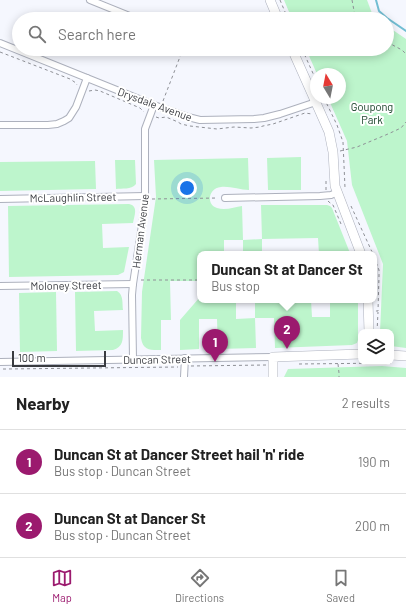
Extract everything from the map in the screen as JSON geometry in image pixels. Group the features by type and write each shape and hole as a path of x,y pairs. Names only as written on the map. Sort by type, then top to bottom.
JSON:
{"street":[{"path":"90,0 120,12"},
{"path":"270,0 275,12"},
{"name":"Drysdale Avenue","path":"0,44 12,49"},
{"name":"Drysdale Avenue","path":"31,56 154,105 200,120 264,118 310,103"},
{"path":"295,56 310,88"},
{"path":"0,125 48,125 64,121 69,118 76,108 87,78"},
{"path":"317,104 329,132 333,152 334,180 341,191 360,251"},
{"name":"Herman Avenue","path":"133,359 132,295 144,214 145,129 154,105"},
{"path":"225,198 327,196 341,191"},
{"name":"McLaughlin Street","path":"0,198 145,196"},
{"name":"Moloney Street","path":"0,286 133,284"},
{"path":"369,303 373,311 370,329"},
{"name":"Duncan Street","path":"0,362 184,358 273,361 358,354"},
{"path":"394,355 406,356"},
{"path":"184,358 184,377"},
{"path":"273,361 273,377"}],"path":[{"path":"280,0 285,12"},
{"path":"352,0 354,12"},
{"path":"394,46 406,54"},
{"path":"160,107 180,56"},
{"path":"305,56 311,68"},
{"path":"313,114 315,104"},
{"path":"319,104 337,125 343,142 341,191"},
{"path":"333,152 357,148 401,128 406,122"},
{"path":"326,181 329,202 333,205 342,226"},
{"path":"145,196 150,199 225,198"},
{"path":"352,207 372,251"},
{"path":"377,265 380,276 377,291"},
{"path":"133,284 139,280 197,280"},
{"path":"375,303 373,311 376,329"},
{"path":"0,368 6,370 184,366 273,361"},
{"path":"299,364 396,364"}],"green space":[{"path":"284,0 367,0 372,12 289,12"},
{"name":"Goupong Park","path":"394,31 406,39 406,348 394,346 394,329 380,329 383,264 352,185 347,141 331,104 346,104 346,68 314,68 309,56 394,56"},
{"path":"301,157 301,190 268,190 267,158"},
{"path":"248,158 249,190 221,187 213,190 210,197 211,204 220,209 242,206 243,240 224,240 224,251 197,251 197,281 170,281 171,320 161,320 161,350 151,350 146,348 141,338 142,292 156,197 154,160"},
{"path":"115,160 135,160 136,184 134,186 116,189"},
{"path":"95,161 96,189 0,191 0,162"},
{"path":"129,204 135,209 133,223 102,224 103,248 129,247 124,272 118,275 9,277 8,206"},
{"path":"261,205 330,206 349,251 319,251 318,238 262,239"},
{"path":"262,239 262,251 243,251 243,240"},
{"path":"117,291 122,297 123,310 94,311 95,331 123,330 121,345 113,350 76,351 75,292"},
{"path":"56,292 57,351 20,352 19,293"},
{"path":"197,300 197,303 236,303 236,319 255,318 256,348 218,349 217,319 199,319 199,349 180,350 180,320"},
{"path":"255,303 311,303 312,317 330,317 330,303 358,303 357,343 352,345 275,348 274,318 255,318"},
{"path":"382,366 406,368 406,377 284,377 288,369"}],"waterway":[{"path":"376,0 380,12"},
{"path":"394,23 406,31"}],"place":[{"name":"Duncan St at Dancer St","path":"287,349"},
{"name":"Duncan St at Dancer Street hail 'n' ride","path":"215,362"}]}
